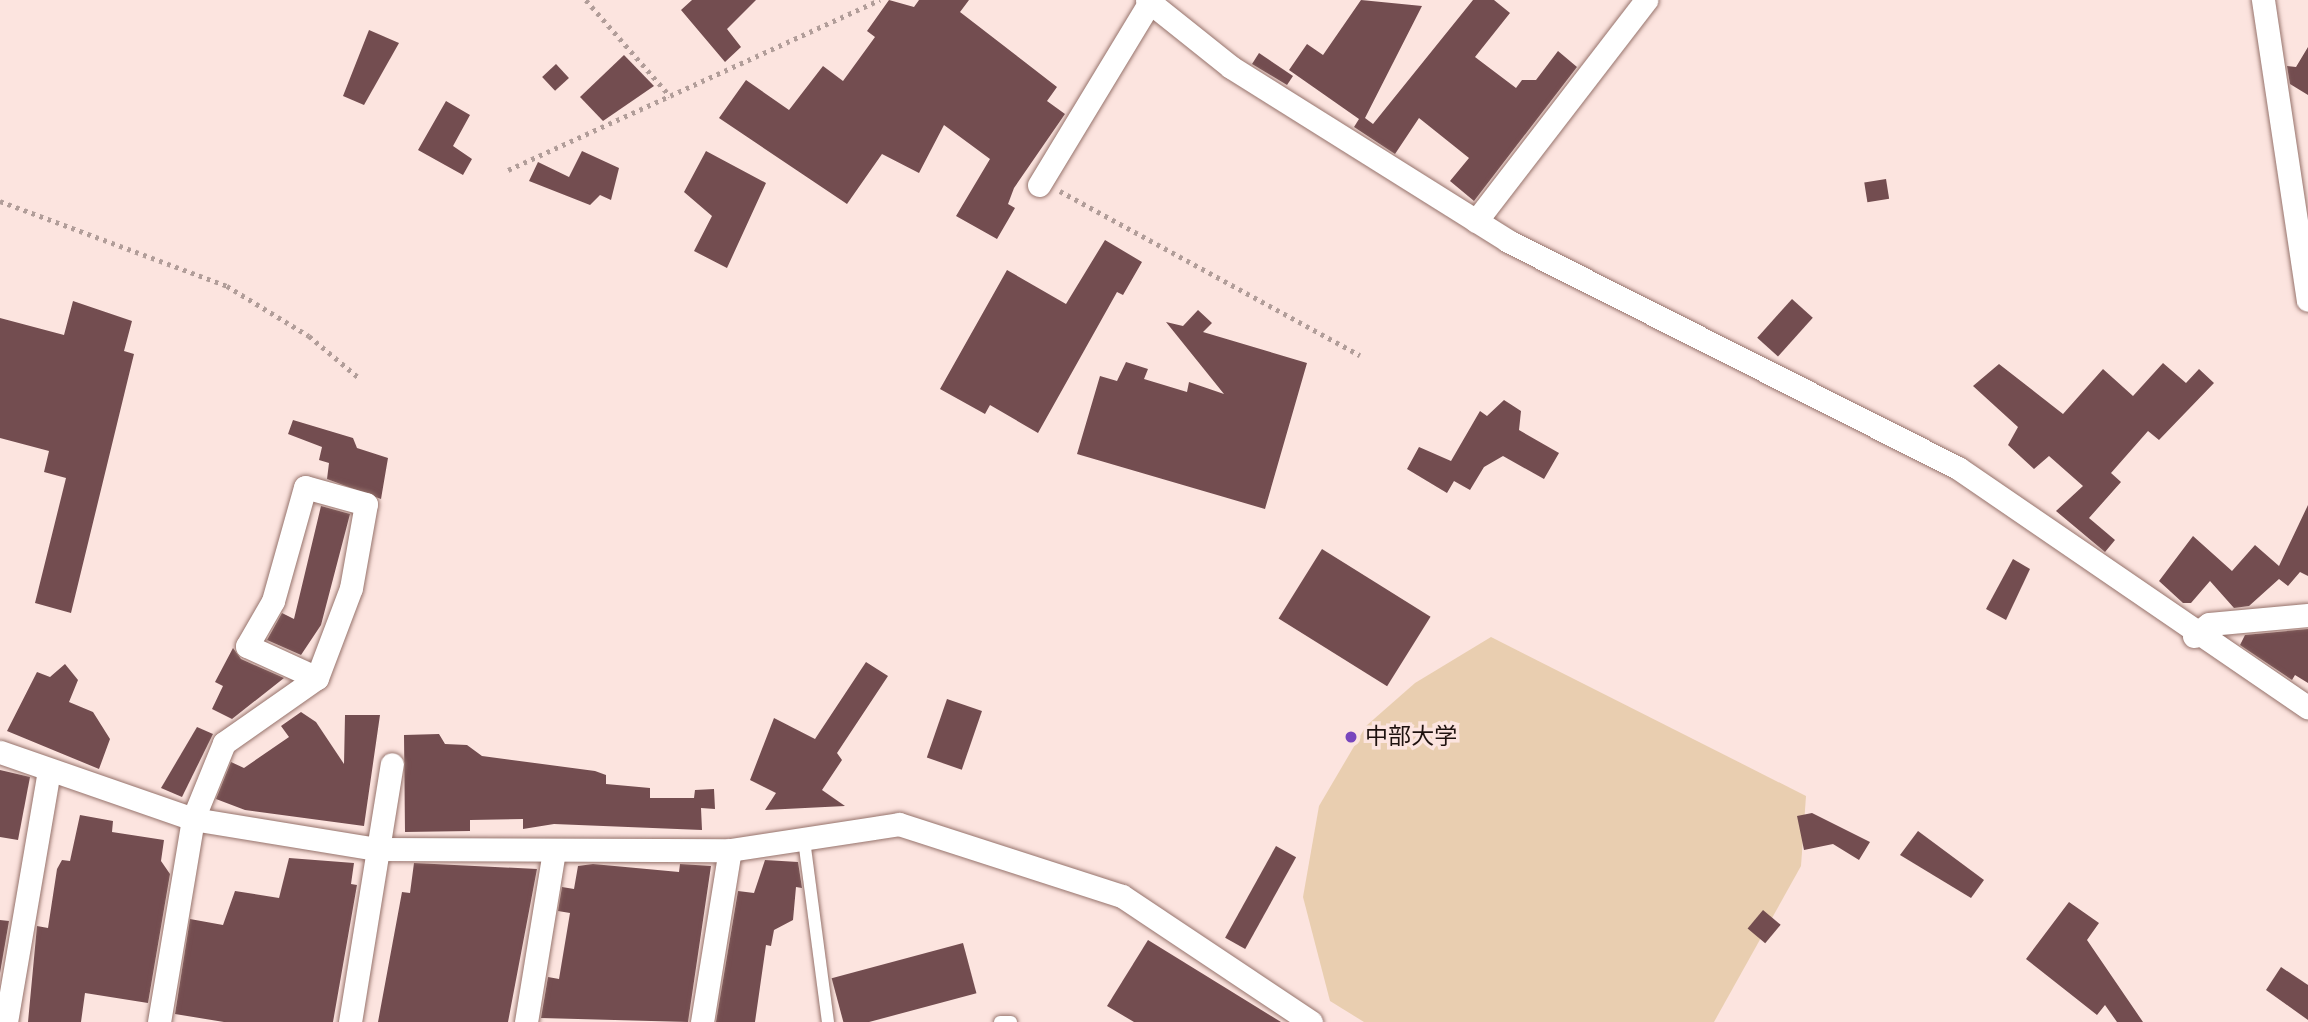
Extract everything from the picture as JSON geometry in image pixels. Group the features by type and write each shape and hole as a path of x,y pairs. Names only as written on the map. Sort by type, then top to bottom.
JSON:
{"street":[{"path":"1476,221 1646,0"},
{"path":"2263,0 2308,300"},
{"path":"1041,183 1148,1 1231,67 1476,221 1958,468 2194,636 2308,708"},
{"path":"159,1022 193,819 224,743 317,678 351,588 366,504 305,487 273,601 247,646 317,678"},
{"path":"2194,636 2210,624 2308,615"},
{"path":"0,752 193,819 377,849 730,850 899,824 1122,896 1311,1022"},
{"path":"349,1022 392,764"},
{"path":"6,1022 49,771"},
{"path":"702,1022 730,850"},
{"path":"526,1022 554,851"}],"lane":[{"path":"804,840 828,1022"},
{"path":"1000,1022 1011,1022"}],"path":[{"path":"586,0 670,96"},
{"path":"508,170 880,0"},
{"path":"1041,183 1360,355"},
{"path":"0,201 227,286 309,336 358,377"}],"shaded area":[{"path":"1491,637 1806,796 1801,866 1714,1022 1364,1022 1330,1001 1303,897 1319,806 1366,726 1415,683"}],"building":[{"path":"692,0 756,0 727,29 741,47 725,62 681,10"},
{"path":"889,0 914,7 919,0 969,0 960,12 1057,87 1047,101 1065,114 1014,188 1008,204 1015,208 997,239 956,216 990,159 944,125 919,173 882,154 847,204 719,118 746,80 789,110 823,66 843,81 875,37 867,31"},
{"path":"1361,0 1422,6 1365,118 1373,124 1473,0 1494,0 1510,13 1475,57 1516,88 1522,80 1536,80 1558,51 1577,67 1474,201 1450,181 1469,158 1419,118 1395,154 1354,127 1359,119 1289,70 1307,44 1323,55"},
{"path":"369,30 399,43 364,105 343,96"},
{"path":"2308,47 2308,95 2290,84 2287,66 2296,67"},
{"path":"1259,53 1293,76 1287,85 1252,64"},
{"path":"624,55 654,86 603,121 580,97"},
{"path":"556,64 569,78 555,91 542,77"},
{"path":"446,101 470,115 453,146 472,159 463,175 418,150"},
{"path":"582,151 619,168 611,200 600,195 590,205 529,181 538,162 569,177"},
{"path":"706,151 766,183 727,268 694,251 712,216 684,192"},
{"path":"1886,179 1889,199 1867,202 1864,182"},
{"path":"1105,240 1142,262 1123,295 1117,292 1038,433 990,405 985,414 940,389 1007,270 1066,304"},
{"path":"1792,299 1813,318 1778,356 1757,338"},
{"path":"73,301 132,321 124,351 134,354 71,613 35,603 66,478 44,472 49,451 0,438 0,318 64,335"},
{"path":"1198,310 1212,323 1203,332 1307,363 1265,509 1077,454 1100,376 1117,381 1126,362 1148,369 1144,379 1187,392 1189,382 1224,394 1166,322 1183,326"},
{"path":"2163,363 2186,383 2199,369 2214,383 2159,440 2148,431 2111,473 2121,482 2089,518 2115,540 2105,552 2056,511 2083,486 2049,456 2034,469 2008,445 2018,427 1973,386 1999,364 2063,414 2103,369 2133,396"},
{"path":"1504,400 1521,411 1519,430 1559,453 1544,479 1503,456 1484,467 1470,490 1454,481 1447,493 1407,469 1419,447 1451,461 1480,411 1487,416"},
{"path":"293,420 353,438 357,448 388,458 381,499 327,479 329,463 319,460 322,447 288,434"},
{"path":"2308,505 2308,576 2300,572 2288,586 2279,579 2249,606 2234,608 2210,581 2191,603 2183,603 2159,581 2193,536 2232,571 2255,545 2279,566"},
{"path":"321,506 350,514 321,625 301,655 267,640 282,613 294,619"},
{"path":"1322,549 1431,617 1387,686 1279,619"},
{"path":"2013,559 2030,569 2006,620 1986,609"},
{"path":"2308,629 2308,683 2295,675 2292,680 2240,645 2245,635"},
{"path":"233,648 241,659 284,678 232,719 212,709 223,686 215,682"},
{"path":"866,662 888,676 837,753 842,760 822,790 845,806 765,810 776,793 750,780 774,718 815,739"},
{"path":"65,664 78,680 69,702 93,712 110,739 99,769 7,731 37,672 50,677"},
{"path":"947,699 982,711 962,770 927,758"},
{"path":"301,712 316,722 344,764 345,715 380,715 364,826 245,810 216,799 231,762 244,768 289,737 281,726"},
{"path":"197,727 213,734 182,797 161,788"},
{"path":"439,734 445,744 467,745 482,756 595,771 606,775 606,784 650,788 650,798 694,798 695,790 714,789 715,809 701,808 702,830 554,824 523,829 523,819 470,820 470,831 405,832 404,735"},
{"path":"0,770 30,777 18,840 0,837"},
{"path":"1812,813 1870,842 1859,860 1833,844 1804,850 1797,816"},
{"path":"80,815 113,821 112,832 164,840 161,861 170,874 148,1003 85,993 81,1022 28,1022 37,926 48,928 57,869 62,860 70,861"},
{"path":"1918,831 1984,880 1971,898 1900,855"},
{"path":"1276,846 1296,857 1245,949 1225,938"},
{"path":"289,858 354,863 351,884 357,885 333,1022 224,1022 175,1014 190,919 223,925 235,891 279,898"},
{"path":"765,860 798,862 802,888 796,887 793,920 774,930 771,946 766,945 755,1022 716,1022 738,891 754,893"},
{"path":"414,863 537,869 508,1022 378,1022 402,892 410,893"},
{"path":"593,864 679,872 680,864 711,866 688,1022 541,1018 548,977 559,979 570,913 558,911 562,887 574,889 578,866"},
{"path":"2069,902 2099,923 2087,940 2143,1022 2117,1022 2105,1005 2097,1015 2026,959"},
{"path":"1763,910 1781,925 1765,943 1748,928"},
{"path":"0,920 9,921 0,973"},
{"path":"1148,940 1281,1022 1134,1022 1107,1006"},
{"path":"963,943 976,993 869,1022 843,1022 832,978"},
{"path":"2281,967 2308,985 2308,1020 2266,990"}],"place":[{"name":"中部大学","path":"1351,737"}]}
